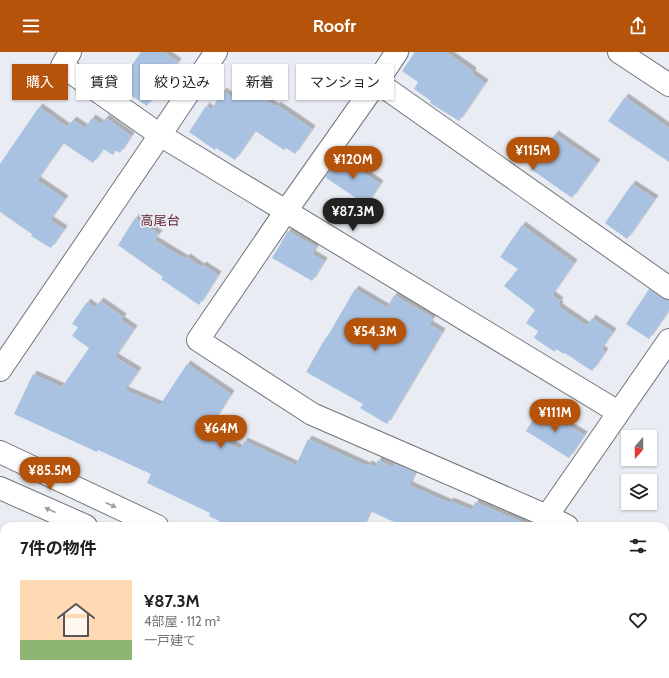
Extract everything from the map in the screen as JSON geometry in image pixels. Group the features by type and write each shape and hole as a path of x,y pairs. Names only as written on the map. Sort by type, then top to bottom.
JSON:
{"street":[{"path":"70,52 62,66 160,135 618,412"},
{"path":"0,370 216,52"},
{"path":"389,64 396,52"},
{"path":"620,52 669,85"},
{"path":"394,93 669,288"},
{"path":"365,100 286,211 198,340 312,414 558,522"},
{"path":"547,516 669,340"},
{"path":"0,452 149,522"},
{"path":"0,488 77,522"}],"building":[{"path":"141,52 164,52 178,62 177,64 140,64 140,100 151,100 147,106 132,96 132,65"},
{"path":"415,52 446,52 473,71 472,74 485,83 459,121 430,103 431,101 414,89 418,82 402,71"},
{"path":"224,92 232,97 232,100 265,100 276,107 277,105 312,129 295,154 286,148 284,150 255,131 235,160 216,148 215,150 189,132 206,106 211,110 217,100 224,100"},
{"path":"625,97 669,128 669,162 608,121"},
{"path":"39,107 67,127 73,120 85,128 92,118 101,124 106,118 131,136 120,153 116,150 113,155 103,149 93,163 63,143 37,180 65,199 50,220 64,229 51,248 31,236 32,234 0,212 0,164"},
{"path":"555,134 597,163 572,198 531,169"},
{"path":"340,156 380,184 366,205 325,177"},
{"path":"632,184 655,199 627,239 605,223"},
{"path":"135,218 159,234 154,240 185,259 187,257 201,267 203,265 218,275 199,305 161,279 163,277 118,245"},
{"path":"522,225 574,263 552,295 560,301 558,304 560,305 559,307 587,326 592,318 613,332 601,349 605,352 592,371 565,353 564,354 556,349 555,352 534,338 538,331 526,323 535,310 504,286 518,269 500,257"},
{"path":"288,231 316,247 312,254 324,261 312,281 272,258"},
{"path":"355,289 387,308 394,295 433,318 429,324 442,332 387,424 360,408 363,404 306,372"},
{"path":"649,289 669,301 669,310 649,339 626,324"},
{"path":"100,301 123,317 121,320 134,329 115,357 138,371 125,390 160,405 187,364 231,394 206,433 241,449 244,441 296,465 308,439 367,466 368,464 375,467 378,460 393,467 395,464 415,472 409,485 449,503 450,501 472,510 475,502 522,522 394,522 370,511 365,522 221,522 209,516 210,513 147,483 151,474 98,450 97,452 14,414 33,374 62,387 89,348 72,336 78,327 72,324 87,302 95,308"},
{"path":"540,408 584,435 569,458 526,431"}],"district":[{"name":"高尾台","path":"160,220"}]}
